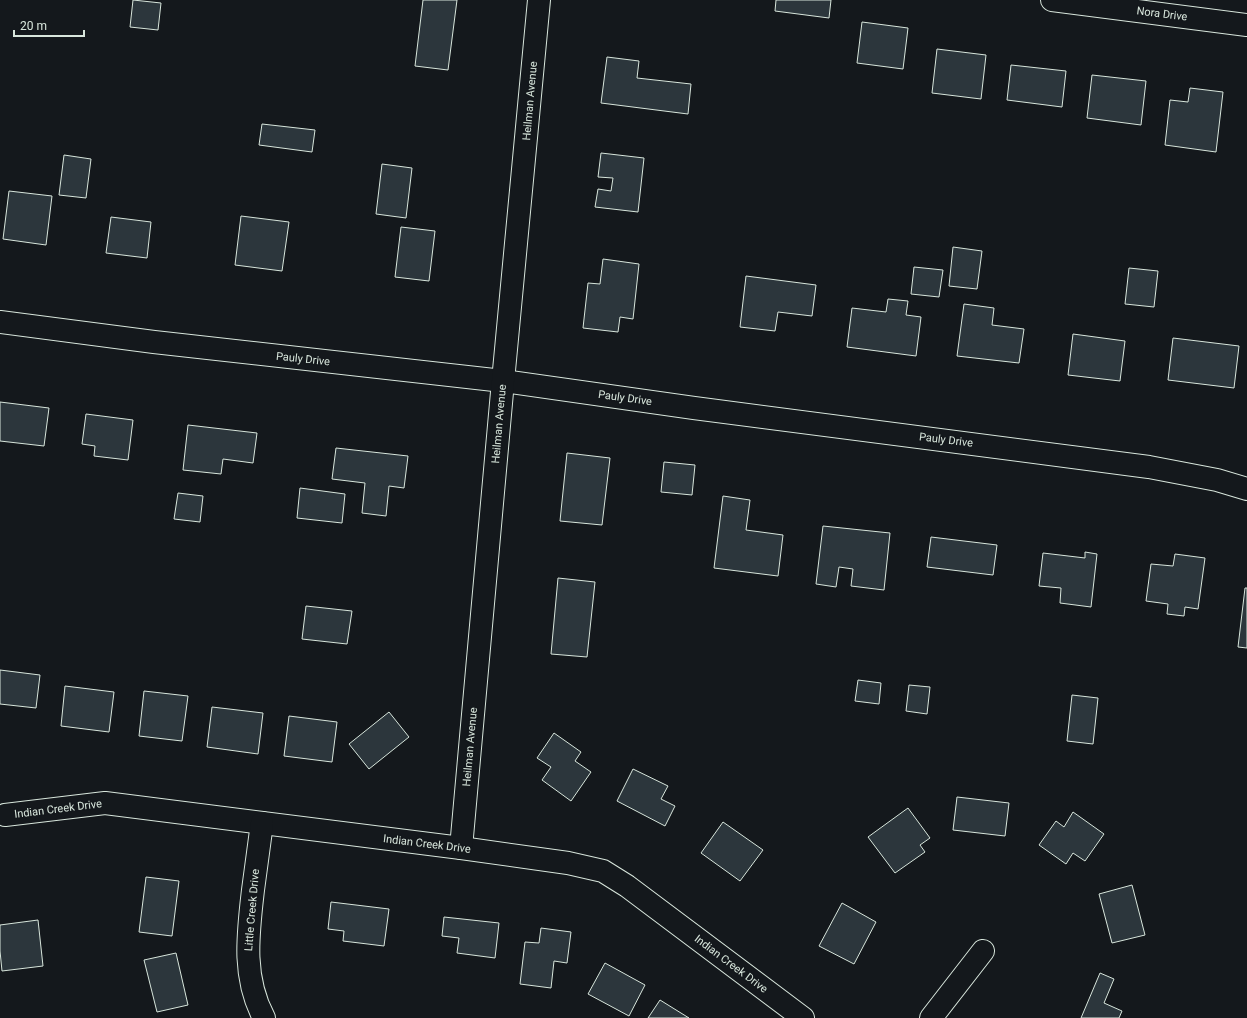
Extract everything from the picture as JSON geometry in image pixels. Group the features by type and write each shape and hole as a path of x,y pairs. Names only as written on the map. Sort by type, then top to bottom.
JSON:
{"street":[{"name":"Heilman Avenue","path":"461,848 539,0"},
{"name":"Nora Drive","path":"1052,0 1247,25"},
{"name":"Pauly Drive","path":"0,322 154,342 503,381 694,408 1149,467 1217,480 1247,489"},
{"name":"Indian Creek Drive","path":"5,815 105,803 568,863 603,872 627,886 803,1018"},
{"name":"Little Creek Drive","path":"262,823 249,924 248,959 249,977 264,1018"},
{"path":"931,1018 983,951"}],"building":[{"path":"133,0 161,3 158,30 130,27"},
{"path":"423,0 457,0 448,70 415,66"},
{"path":"776,0 831,0 829,18 775,11"},
{"path":"862,22 908,28 903,69 857,63"},
{"path":"937,49 986,55 981,99 932,93"},
{"path":"607,57 639,61 637,78 691,84 688,114 601,103"},
{"path":"1011,65 1066,71 1062,107 1007,100"},
{"path":"1092,75 1146,81 1141,125 1087,118"},
{"path":"1190,88 1223,92 1216,152 1165,145 1170,100 1188,102"},
{"path":"262,124 315,130 312,152 259,145"},
{"path":"601,153 644,158 638,212 595,207 598,189 611,191 613,178 598,177"},
{"path":"64,155 91,159 86,198 59,195"},
{"path":"382,164 412,168 406,218 376,214"},
{"path":"9,191 52,196 46,245 3,239"},
{"path":"241,216 289,222 282,271 235,265"},
{"path":"111,217 151,222 147,258 106,253"},
{"path":"401,227 435,231 429,281 395,277"},
{"path":"953,247 982,251 977,289 949,286"},
{"path":"603,259 639,264 633,319 620,317 618,332 583,328 588,283 600,284"},
{"path":"914,267 943,270 939,297 911,294"},
{"path":"1129,268 1158,271 1154,307 1125,304"},
{"path":"746,276 816,285 812,316 778,312 775,331 740,327"},
{"path":"888,299 908,301 906,315 921,317 916,356 847,347 852,308 886,312"},
{"path":"964,304 994,308 992,325 1024,329 1019,363 957,356"},
{"path":"1073,334 1125,341 1120,381 1068,375"},
{"path":"1173,338 1239,346 1234,388 1168,380"},
{"path":"0,402 49,408 44,446 0,441"},
{"path":"86,414 133,420 128,460 94,456 95,446 82,444"},
{"path":"188,425 257,433 253,463 223,459 221,474 183,470"},
{"path":"336,448 408,456 404,488 389,486 386,516 362,513 365,483 332,479"},
{"path":"567,453 610,458 602,525 560,521"},
{"path":"664,462 695,465 692,495 661,492"},
{"path":"300,488 345,494 342,523 297,518"},
{"path":"178,493 203,496 200,522 174,519"},
{"path":"723,496 750,500 746,530 783,535 778,576 714,568"},
{"path":"823,526 890,533 884,590 851,586 853,569 839,567 836,587 816,584"},
{"path":"931,537 997,545 993,575 927,567"},
{"path":"1085,552 1097,554 1091,607 1060,603 1061,588 1039,586 1043,553 1085,558"},
{"path":"1175,554 1205,558 1198,609 1185,607 1184,616 1167,614 1168,604 1146,601 1151,564 1173,566"},
{"path":"558,578 595,582 587,657 551,654"},
{"path":"1245,588 1247,588 1247,648 1238,647"},
{"path":"306,606 352,611 347,644 302,639"},
{"path":"0,670 40,675 36,708 0,704"},
{"path":"858,680 881,683 879,704 855,701"},
{"path":"909,685 930,687 927,714 906,711"},
{"path":"65,686 114,692 109,732 61,726"},
{"path":"144,691 188,696 182,741 139,736"},
{"path":"1072,695 1098,698 1093,744 1067,741"},
{"path":"212,707 263,713 258,754 207,747"},
{"path":"389,712 409,737 369,769 349,744"},
{"path":"289,716 337,722 332,762 284,756"},
{"path":"554,733 581,752 575,761 591,772 571,801 542,780 551,767 537,758"},
{"path":"633,769 668,786 661,799 675,806 665,826 617,801"},
{"path":"957,797 1009,803 1005,836 953,830"},
{"path":"908,808 930,838 920,845 925,852 895,873 868,837"},
{"path":"1073,812 1104,834 1085,861 1073,853 1066,864 1039,845 1056,821 1064,827"},
{"path":"723,822 763,850 740,881 701,853"},
{"path":"146,877 179,881 172,936 139,932"},
{"path":"1132,885 1145,935 1112,943 1099,894"},
{"path":"331,902 389,909 384,946 343,941 344,931 328,929"},
{"path":"842,903 876,922 854,964 819,946"},
{"path":"444,917 499,923 495,958 457,953 459,938 442,936"},
{"path":"38,920 43,966 2,971 0,925"},
{"path":"541,928 571,932 567,963 554,961 551,988 520,984 525,942 539,943"},
{"path":"176,953 188,1005 157,1012 144,960"},
{"path":"605,963 645,985 629,1016 588,994"},
{"path":"1100,973 1114,979 1104,1003 1122,1011 1119,1018 1081,1018"},
{"path":"660,1000 689,1018 648,1018"}]}
